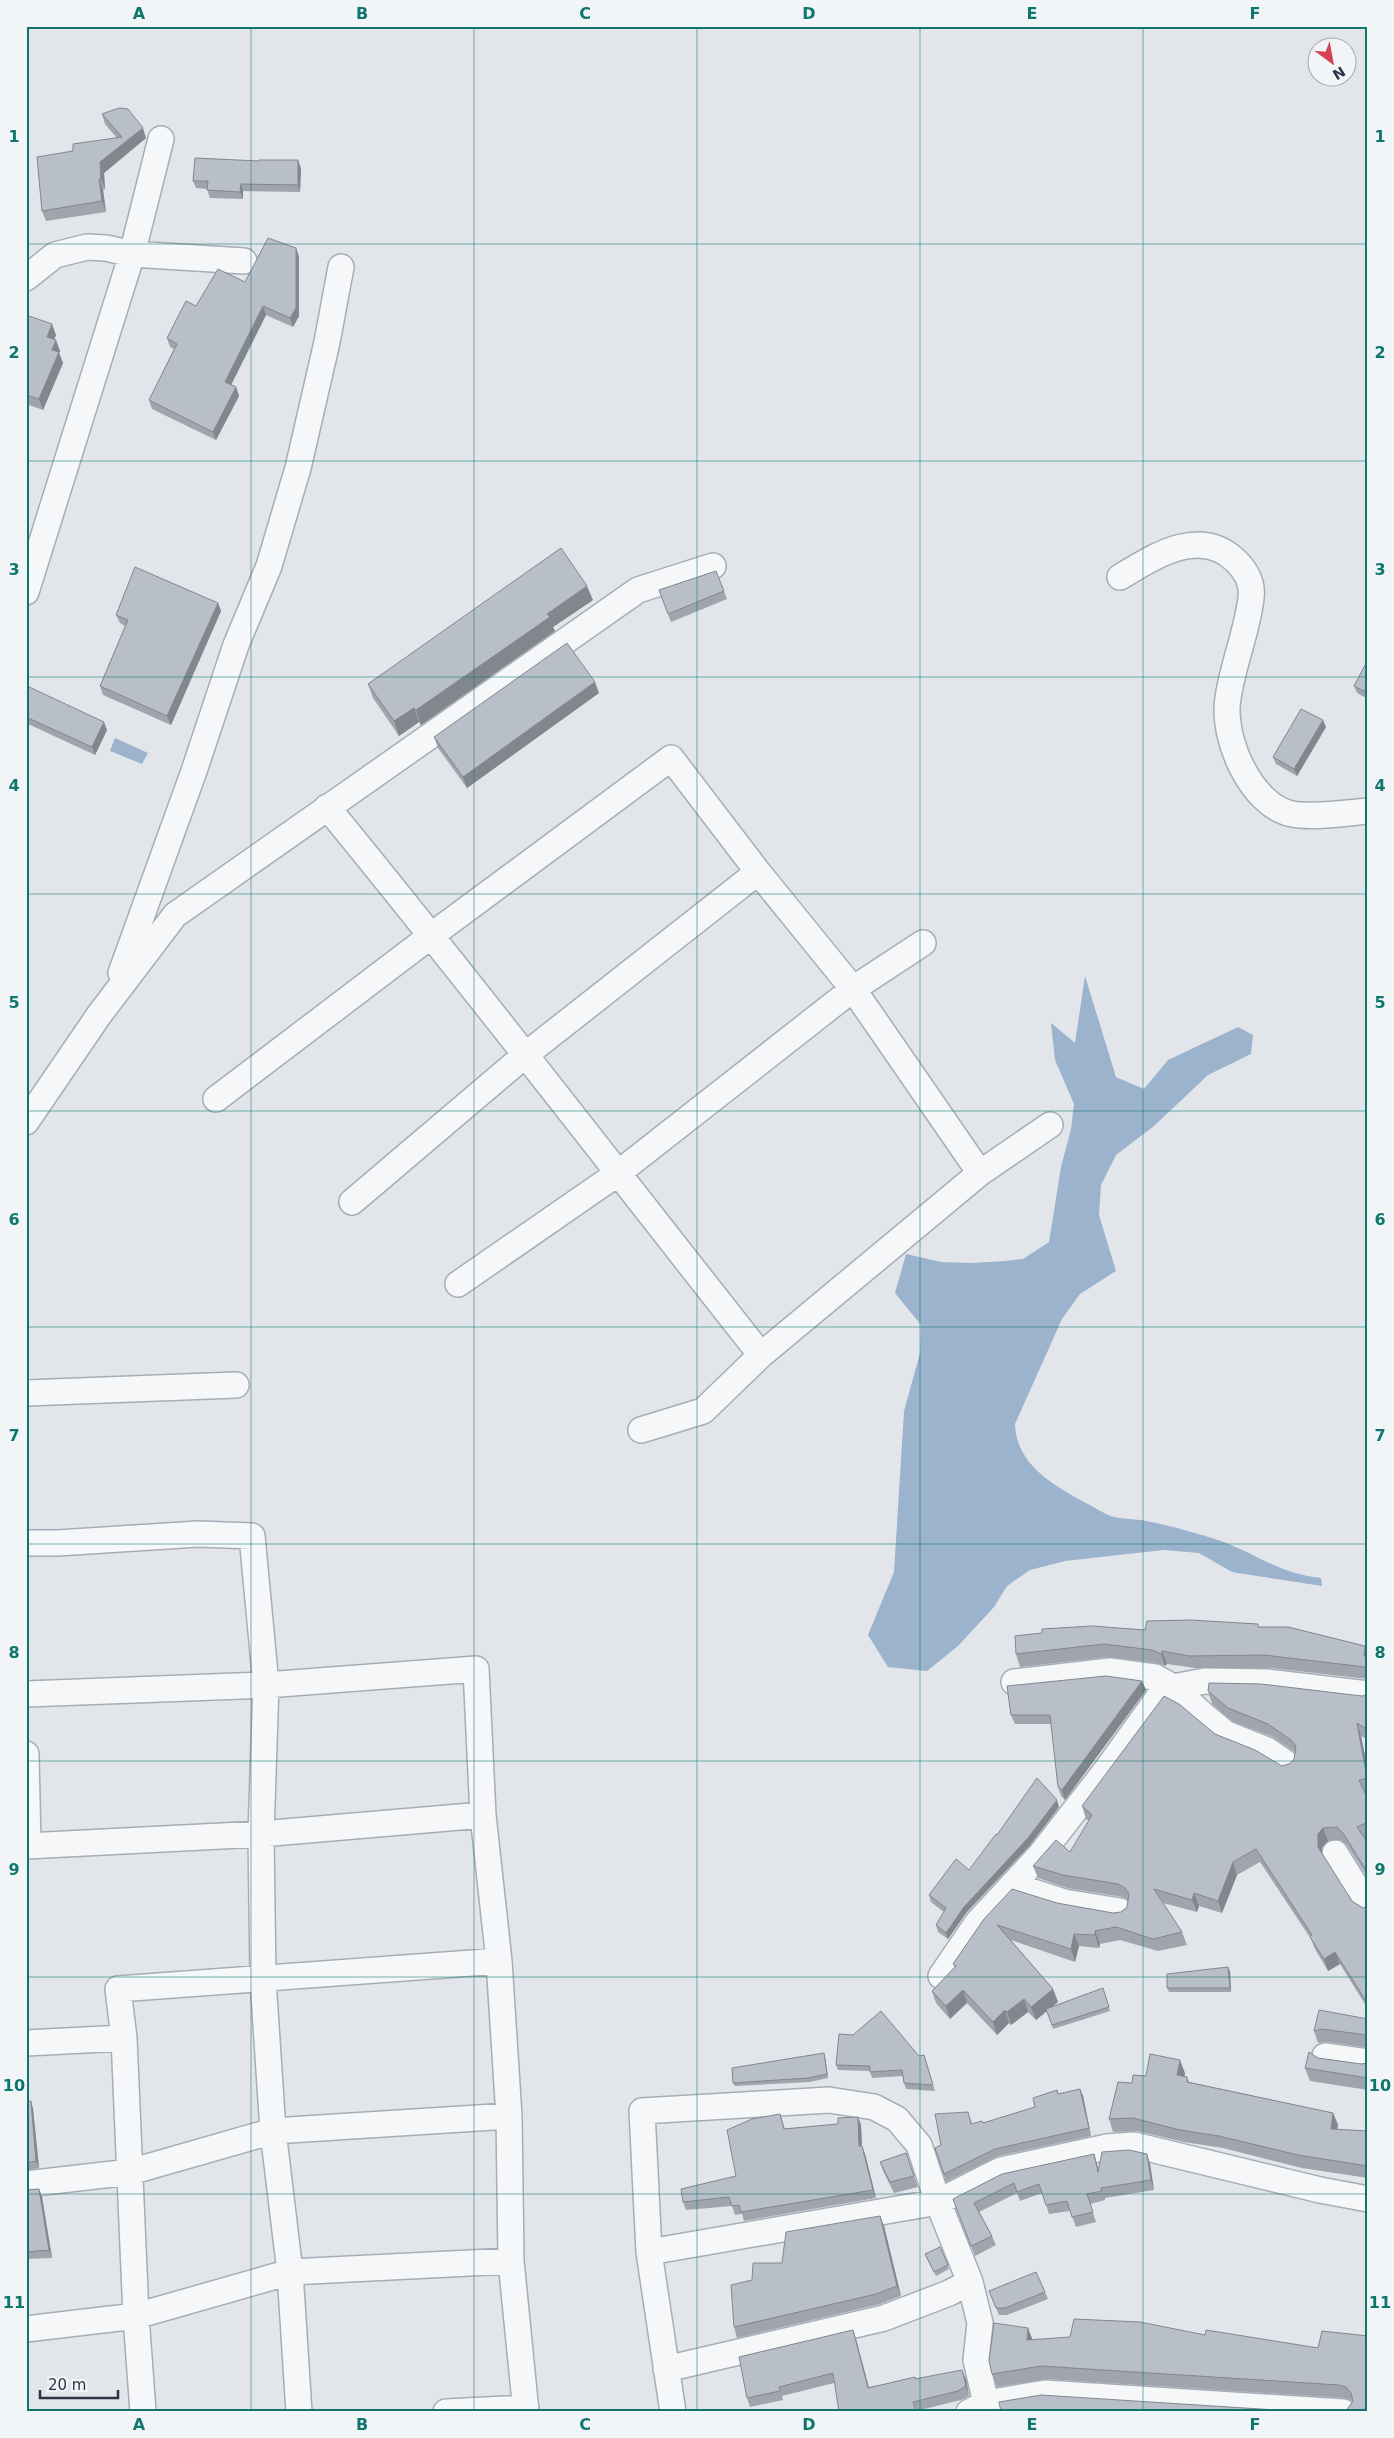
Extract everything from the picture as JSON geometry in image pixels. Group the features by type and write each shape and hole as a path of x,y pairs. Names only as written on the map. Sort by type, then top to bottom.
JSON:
{"street":[{"path":"26,592 132,254 161,139"},
{"path":"26,278 55,255 87,247 106,248 132,254 244,261"},
{"path":"113,997 194,770 236,645 269,566 298,468 327,342 341,266"},
{"path":"1120,577 1154,556 1184,546 1205,544 1225,551 1241,566 1249,578 1251,596 1227,699 1228,726 1239,763 1259,795 1274,808 1293,815 1368,811"},
{"path":"26,1122 113,997 175,914 638,590 714,566"},
{"path":"216,1099 432,935 671,758 758,872 853,989 980,1173"},
{"path":"327,807 432,935 524,1056 761,1355"},
{"path":"352,1202 524,1056 758,872"},
{"path":"458,1284 617,1174 853,989 924,943"},
{"path":"641,1430 703,1411 761,1355 980,1173 1050,1125"},
{"path":"26,1393 236,1386"},
{"path":"26,1543 57,1543 198,1534 252,1536 266,1685 260,1834 263,1980 273,2131 290,2272 299,2412"},
{"path":"26,1694 266,1685 476,1669 483,1815 499,1961 509,2116 511,2261 526,2410 446,2412"},
{"path":"1014,1682 1110,1671 1155,1677 1174,1687 1202,1714 1225,1732 1267,1750 1287,1764"},
{"path":"942,1976 977,1923 1041,1854 1081,1804 1158,1698 1174,1687 1205,1681 1267,1682 1368,1694"},
{"path":"26,1754 27,1846 260,1834 483,1815"},
{"path":"1335,1854 1368,1906"},
{"path":"1012,1885 1064,1902 1120,1911"},
{"path":"143,2412 136,2316 124,2038 118,1989 263,1980 499,1961"},
{"path":"26,2044 124,2038"},
{"path":"1326,2056 1368,2062"},
{"path":"673,2412 649,2252 642,2110 829,2100 874,2107 897,2119 919,2146 938,2202 970,2282 980,2323 976,2360 981,2409 1044,2393 1248,2409 1343,2412"},
{"path":"26,2184 130,2172 273,2131 509,2116"},
{"path":"649,2252 938,2202 1001,2170 1107,2147 1134,2145 1320,2190 1368,2199"},
{"path":"26,2329 136,2316 290,2272 511,2261"},
{"path":"666,2369 884,2318 950,2293 970,2282"}],"water":[{"path":"115,738 148,753 142,764 110,751"},
{"path":"1085,976 1116,1077 1144,1089 1168,1060 1238,1027 1253,1035 1251,1054 1208,1075 1154,1126 1116,1155 1101,1185 1099,1215 1116,1271 1080,1294 1062,1319 1015,1424 1017,1438 1022,1451 1038,1472 1060,1488 1108,1515 1161,1524 1218,1540 1280,1568 1306,1576 1321,1578 1322,1586 1232,1572 1199,1553 1164,1550 1065,1561 1030,1570 1007,1586 994,1607 958,1646 927,1671 888,1667 868,1635 894,1572 904,1411 920,1353 921,1325 895,1293 906,1254 941,1262 1005,1261 1023,1259 1049,1242 1061,1167 1071,1129 1074,1104 1055,1060 1051,1023 1075,1043"}],"building":[{"path":"119,108 128,109 143,128 100,162 101,179 99,179 102,201 42,211 37,157 73,151 73,144 122,137 102,114"},
{"path":"195,158 259,161 298,160 298,185 241,184 240,192 207,190 208,181 193,181"},
{"path":"268,238 296,248 296,308 290,318 263,306 225,382 236,387 213,432 149,400 177,344 167,338 186,301 196,306 218,269 245,282"},
{"path":"26,315 52,324 47,337 56,340 52,350 59,352 39,399 26,395"},
{"path":"561,548 587,586 547,614 550,617 416,710 414,708 394,721 368,684"},
{"path":"135,567 218,603 167,716 100,686 128,620 116,615"},
{"path":"716,571 724,591 668,614 659,590"},
{"path":"567,643 595,682 463,777 434,737"},
{"path":"1365,665 1368,666 1368,693 1354,686"},
{"path":"27,686 104,722 92,747 26,717"},
{"path":"1301,709 1323,720 1294,769 1273,757"},
{"path":"1190,1620 1258,1624 1258,1627 1288,1627 1365,1646 1364,1656 1368,1657 1368,1668 1264,1655 1190,1656 1162,1651 1161,1654 1152,1650 1104,1644 1016,1654 1015,1636 1042,1633 1042,1629 1092,1626 1145,1630 1147,1621"},
{"path":"1106,1676 1142,1681 1062,1790 1058,1787 1050,1715 1011,1715 1007,1686"},
{"path":"1209,1683 1261,1684 1362,1696 1368,1695 1368,1730 1357,1723 1367,1778 1359,1780 1368,1800 1368,1822 1357,1827 1368,1843 1368,1873 1343,1833 1337,1827 1323,1828 1318,1834 1318,1847 1352,1901 1363,1908 1368,1906 1368,2004 1335,1952 1324,1959 1310,1937 1312,1935 1256,1849 1233,1862 1218,1901 1194,1893 1192,1900 1154,1889 1182,1932 1153,1939 1116,1927 1095,1931 1095,1935 1074,1934 1071,1949 997,1925 1053,1989 1031,2007 1024,1999 1007,2012 1005,2010 993,2022 963,1990 946,2006 932,1991 956,1966 953,1964 984,1919 1012,1889 1057,1903 1113,1913 1121,1912 1127,1907 1129,1894 1125,1888 1118,1884 1063,1875 1033,1866 1056,1840 1070,1852 1092,1815 1082,1806 1164,1696 1179,1704 1215,1734 1255,1750 1282,1766 1289,1764 1294,1759 1296,1746 1291,1740 1268,1724 1228,1708 1208,1691"},
{"path":"1037,1778 1057,1800 1028,1838 964,1907 946,1933 936,1925 946,1908 929,1895 956,1859 969,1870 997,1835"},
{"path":"1228,1967 1230,1988 1167,1988 1167,1974"},
{"path":"1103,1988 1109,2007 1052,2025 1046,2009"},
{"path":"1319,2010 1368,2019 1368,2037 1366,2035 1322,2029 1314,2031"},
{"path":"881,2011 919,2056 924,2055 933,2085 904,2083 902,2070 870,2072 870,2066 836,2065 839,2034 853,2035"},
{"path":"1309,2052 1318,2058 1361,2064 1368,2063 1368,2078 1305,2068"},
{"path":"824,2053 827,2074 808,2078 733,2083 732,2068"},
{"path":"1150,2054 1180,2060 1177,2075 1187,2077 1187,2082 1333,2113 1331,2129 1368,2131 1368,2166 1298,2155 1133,2118 1109,2119 1118,2082 1132,2083 1133,2075 1146,2076"},
{"path":"1080,2089 1089,2128 995,2149 944,2174 935,2148 941,2145 935,2114 968,2112 971,2124 982,2121 983,2123 1035,2107 1033,2098 1057,2090 1058,2094"},
{"path":"31,2101 36,2161 26,2163 26,2102"},
{"path":"780,2114 784,2129 838,2124 838,2118 858,2117 859,2146 862,2146 873,2190 741,2212 739,2205 732,2206 729,2197 683,2202 681,2189 736,2176 727,2130 752,2119"},
{"path":"1129,2150 1147,2154 1151,2180 1101,2188 1102,2191 1087,2194 1093,2212 1072,2217 1067,2201 1046,2205 1039,2184 1017,2192 1014,2183 974,2203 992,2236 971,2246 953,2199 1002,2174 1094,2154 1098,2172 1102,2152"},
{"path":"906,2153 914,2176 890,2182 880,2162"},
{"path":"39,2189 49,2250 26,2252 26,2190"},
{"path":"880,2216 897,2286 876,2294 734,2327 731,2285 752,2280 753,2263 782,2263 786,2232"},
{"path":"940,2247 948,2265 934,2272 925,2254"},
{"path":"1036,2272 1045,2292 1005,2308 996,2308 989,2291"},
{"path":"1074,2319 1140,2322 1205,2335 1206,2330 1318,2348 1322,2331 1368,2336 1368,2412 1345,2412 1353,2401 1351,2393 1346,2387 1339,2385 1041,2366 992,2374 989,2361 994,2323 1028,2328 1027,2340 1070,2337"},
{"path":"853,2330 868,2388 915,2377 915,2379 962,2370 966,2386 958,2391 913,2402 916,2412 839,2412 833,2373 779,2387 780,2391 747,2398 739,2357"},
{"path":"1041,2395 1307,2412 1001,2412 999,2402"}]}
